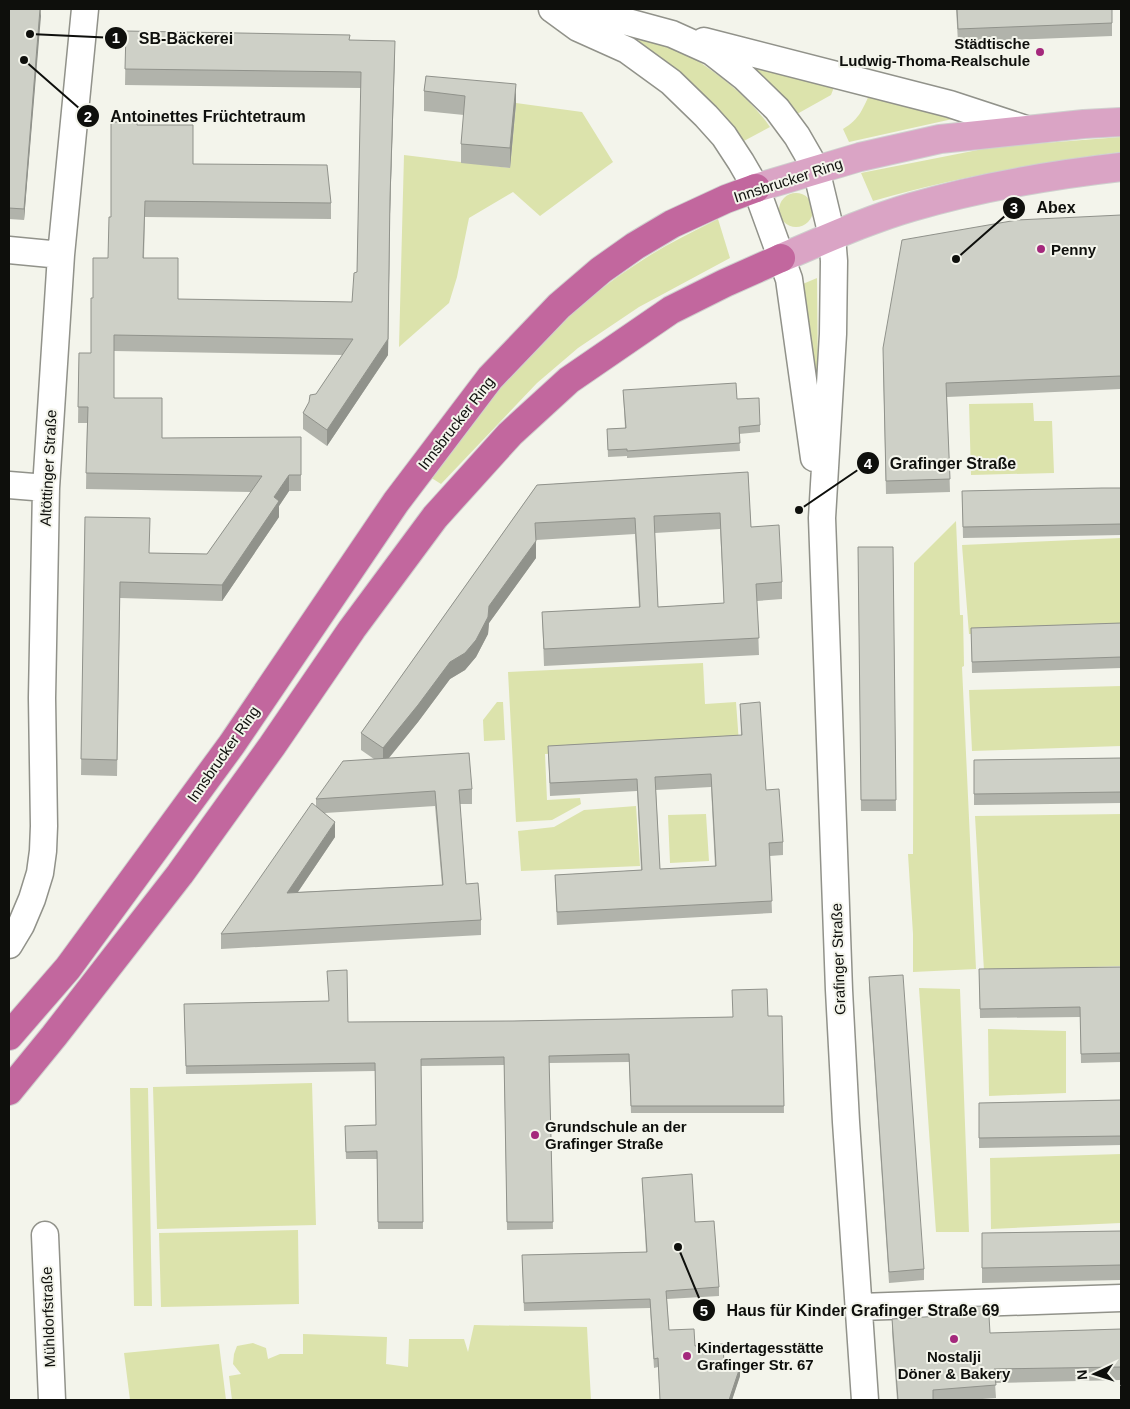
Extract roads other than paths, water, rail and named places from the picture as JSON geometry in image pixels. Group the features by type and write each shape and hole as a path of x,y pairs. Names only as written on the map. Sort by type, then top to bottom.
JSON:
{"highway":[{"name":"Innsbrucker Ring","path":"9,1036 80,952 232,744 396,502 490,378 559,306 601,270 635,246 672,224 726,199 756,188"},
{"path":"9,1091 180,874 272,746 352,629 435,517 510,434 568,380 671,310 781,258"}],"main road":[{"name":"Innsbrucker Ring","path":"756,188 860,157 940,139 1121,122"},
{"path":"781,258 832,236 912,207 994,186 1084,171 1121,167"}],"street":[{"name":"Altöttinger Straße","path":"15,935 32,899 40,873 43,843 42,698 46,488 61,255 85,9"},
{"path":"552,9 587,11 950,104 1026,130"},
{"name":"Grafinger Straße","path":"552,9 578,28 627,50 671,82 724,136 756,188 789,280 822,518"},
{"name":"Grafinger Straße","path":"672,34 712,52 744,77 776,109 797,136 816,170 832,236 834,261 833,334 822,518 839,990 866,1400"},
{"path":"9,250 61,255"},
{"path":"9,485 46,488"},
{"name":"Mühldorfstraße","path":"45,1235 52,1400"},
{"path":"860,1306 1121,1298"}],"place":[{"name":"SB-Bäckerei","path":"30,34"},
{"name":"Städtische Ludwig-Thoma-Realschule","path":"1040,52"},
{"name":"Antoinettes Früchtetraum","path":"24,60"},
{"name":"Penny","path":"1041,249"},
{"name":"Abex","path":"956,259"},
{"name":"Grafinger Straße","path":"799,510"},
{"name":"Grundschule an der Grafinger Straße","path":"535,1135"},
{"name":"Haus für Kinder Grafinger Straße 69","path":"678,1247"},
{"name":"Nostalji Döner & Bakery","path":"954,1339"},
{"name":"Kindertagesstätte Grafinger Str. 67","path":"687,1356"}]}
